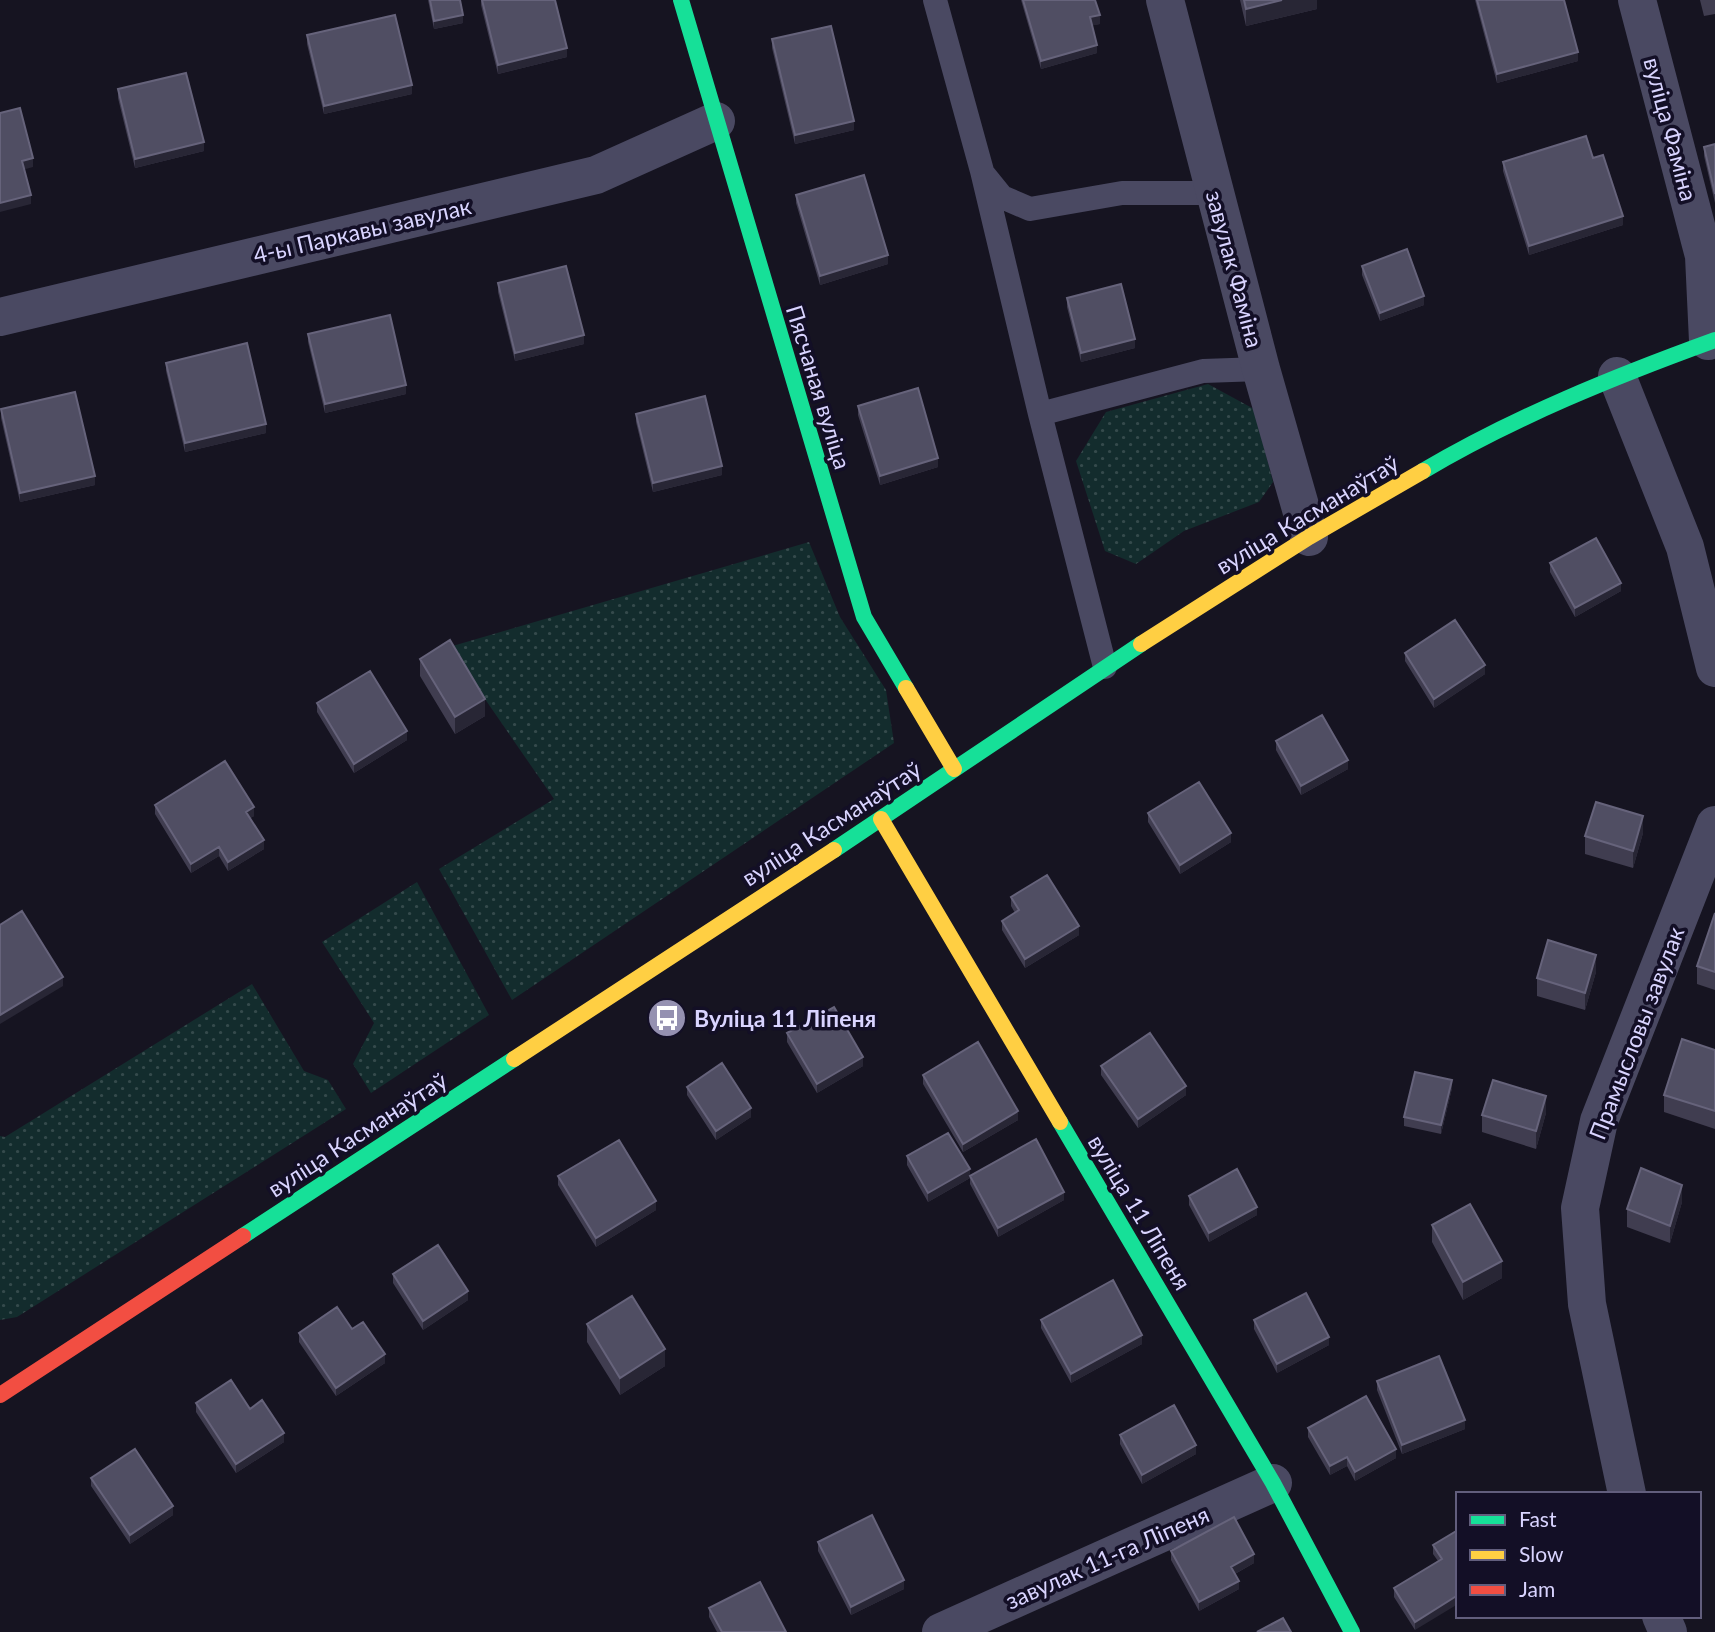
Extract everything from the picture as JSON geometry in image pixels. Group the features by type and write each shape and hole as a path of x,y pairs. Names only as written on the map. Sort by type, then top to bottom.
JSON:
{"main road":[{"name":"Пясчаная вуліца","path":"681,0 864,617 954,769"},
{"name":"вуліца Касманаўтаў","path":"0,1395 881,819 1105,667 1309,537 1451,454 1617,376 1712,341"},
{"name":"вуліца 11 Ліпеня","path":"881,819 1273,1483 1352,1632"}],"street":[{"name":"завулак Фаміна","path":"1165,0 1261,369 1309,537"},
{"name":"вуліца Фаміна","path":"1637,0 1704,256 1712,341"},
{"name":"4-ы Паркавы завулак","path":"0,317 596,175 716,121"},
{"path":"1617,376 1685,547 1715,668"},
{"name":"Прамысловы завулак","path":"1627,1492 1587,1304 1580,1208 1599,1121 1715,825"},
{"name":"завулак 11-га Ліпеня","path":"941,1632 1273,1483"}],"lane":[{"path":"935,0 982,171 1040,414 1105,667"},
{"path":"982,171 1002,197 1030,209 1122,192 1216,193"},
{"path":"1040,414 1203,371 1261,369"}],"green space":[{"path":"1208,384 1254,409 1273,482 1259,502 1184,531 1136,564 1105,551 1076,461 1106,412"},
{"path":"809,542 840,617 886,690 894,743 512,1000 439,869 554,799 449,647"},
{"path":"417,882 489,1015 371,1093 353,1064 374,1023 322,942"},
{"path":"252,984 304,1071 328,1080 346,1109 17,1317 0,1320 0,1136 5,1137"}],"building":[{"path":"430,0 460,0 463,15 434,21"},
{"path":"482,0 555,0 567,48 498,65"},
{"path":"1023,0 1095,0 1100,15 1090,17 1097,45 1041,61"},
{"path":"1244,0 1282,0 1246,9"},
{"path":"1477,0 1564,0 1578,52 1497,74"},
{"path":"395,15 412,85 324,106 307,35"},
{"path":"831,26 854,121 795,135 772,39"},
{"path":"186,73 204,142 135,159 118,89"},
{"path":"20,108 33,158 22,161 31,195 0,203 0,113"},
{"path":"1586,136 1593,158 1603,155 1623,216 1529,246 1503,162"},
{"path":"1715,144 1715,194 1704,147"},
{"path":"864,175 888,255 820,276 796,195"},
{"path":"1407,249 1424,296 1380,313 1362,266"},
{"path":"566,266 584,335 515,353 498,283"},
{"path":"1121,284 1135,339 1081,353 1067,298"},
{"path":"390,315 406,385 325,404 308,334"},
{"path":"247,343 266,424 185,443 166,363"},
{"path":"918,388 938,458 880,476 858,406"},
{"path":"75,392 95,476 20,493 1,409"},
{"path":"705,396 722,466 653,483 636,414"},
{"path":"1596,538 1621,583 1575,608 1550,563"},
{"path":"1455,620 1485,665 1434,699 1405,653"},
{"path":"450,640 485,699 455,717 420,659"},
{"path":"370,671 407,731 354,764 317,703"},
{"path":"1322,715 1348,760 1301,786 1276,741"},
{"path":"225,761 254,807 246,812 264,840 228,862 219,847 191,864 155,805"},
{"path":"1199,782 1231,833 1180,865 1148,813"},
{"path":"1596,802 1643,816 1633,851 1585,836"},
{"path":"1047,875 1079,926 1025,959 1002,921 1019,910 1011,897"},
{"path":"22,911 63,977 0,1015 0,925"},
{"path":"1715,913 1715,972 1697,966"},
{"path":"1548,940 1596,955 1585,993 1537,978"},
{"path":"834,1007 863,1057 817,1084 787,1033"},
{"path":"1150,1033 1186,1086 1138,1119 1101,1066"},
{"path":"1682,1039 1715,1050 1715,1111 1664,1095"},
{"path":"978,1042 1018,1111 963,1144 923,1075"},
{"path":"722,1063 751,1108 716,1131 687,1087"},
{"path":"1415,1072 1452,1080 1441,1125 1404,1117"},
{"path":"1493,1080 1546,1096 1536,1131 1482,1115"},
{"path":"948,1133 970,1169 928,1193 907,1156"},
{"path":"1036,1139 1064,1192 998,1228 970,1176"},
{"path":"619,1140 656,1201 596,1238 558,1176"},
{"path":"1641,1168 1682,1185 1670,1226 1627,1209"},
{"path":"1237,1169 1257,1207 1209,1233 1189,1196"},
{"path":"1470,1204 1502,1261 1463,1282 1432,1225"},
{"path":"438,1245 468,1291 423,1321 393,1274"},
{"path":"1113,1280 1142,1335 1071,1374 1041,1320"},
{"path":"1306,1293 1329,1337 1277,1364 1254,1320"},
{"path":"632,1296 665,1349 620,1378 587,1324"},
{"path":"337,1307 352,1329 363,1322 385,1354 336,1388 299,1333"},
{"path":"1439,1356 1465,1420 1402,1445 1377,1381"},
{"path":"231,1380 250,1409 262,1400 284,1433 236,1464 196,1403"},
{"path":"1366,1396 1396,1449 1355,1472 1347,1457 1330,1466 1308,1428"},
{"path":"1174,1405 1196,1445 1142,1475 1120,1435"},
{"path":"135,1449 173,1506 130,1535 91,1478"},
{"path":"872,1515 904,1580 851,1607 818,1542"},
{"path":"1234,1517 1254,1554 1231,1567 1239,1581 1199,1602 1171,1551"},
{"path":"1456,1531 1456,1596 1415,1622 1394,1588 1442,1559 1433,1545"},
{"path":"760,1582 786,1632 722,1632 709,1608"},
{"path":"1283,1618 1291,1632 1257,1632"}],"traffic: fast":[{"path":"681,0 864,617 906,688"},
{"path":"1423,471 1529,415 1715,340"},
{"path":"834,850 1141,644"},
{"path":"243,1236 514,1059"},
{"path":"1060,1122 1273,1483 1352,1632"}],"traffic: slow":[{"path":"1141,644 1309,537 1423,471"},
{"path":"906,688 954,769"},
{"path":"881,819 1060,1122"},
{"path":"514,1059 834,850"}],"traffic: jam":[{"path":"0,1395 243,1236"}],"place":[{"name":"Вуліца 11 Ліпеня","path":"667,1018"}]}
